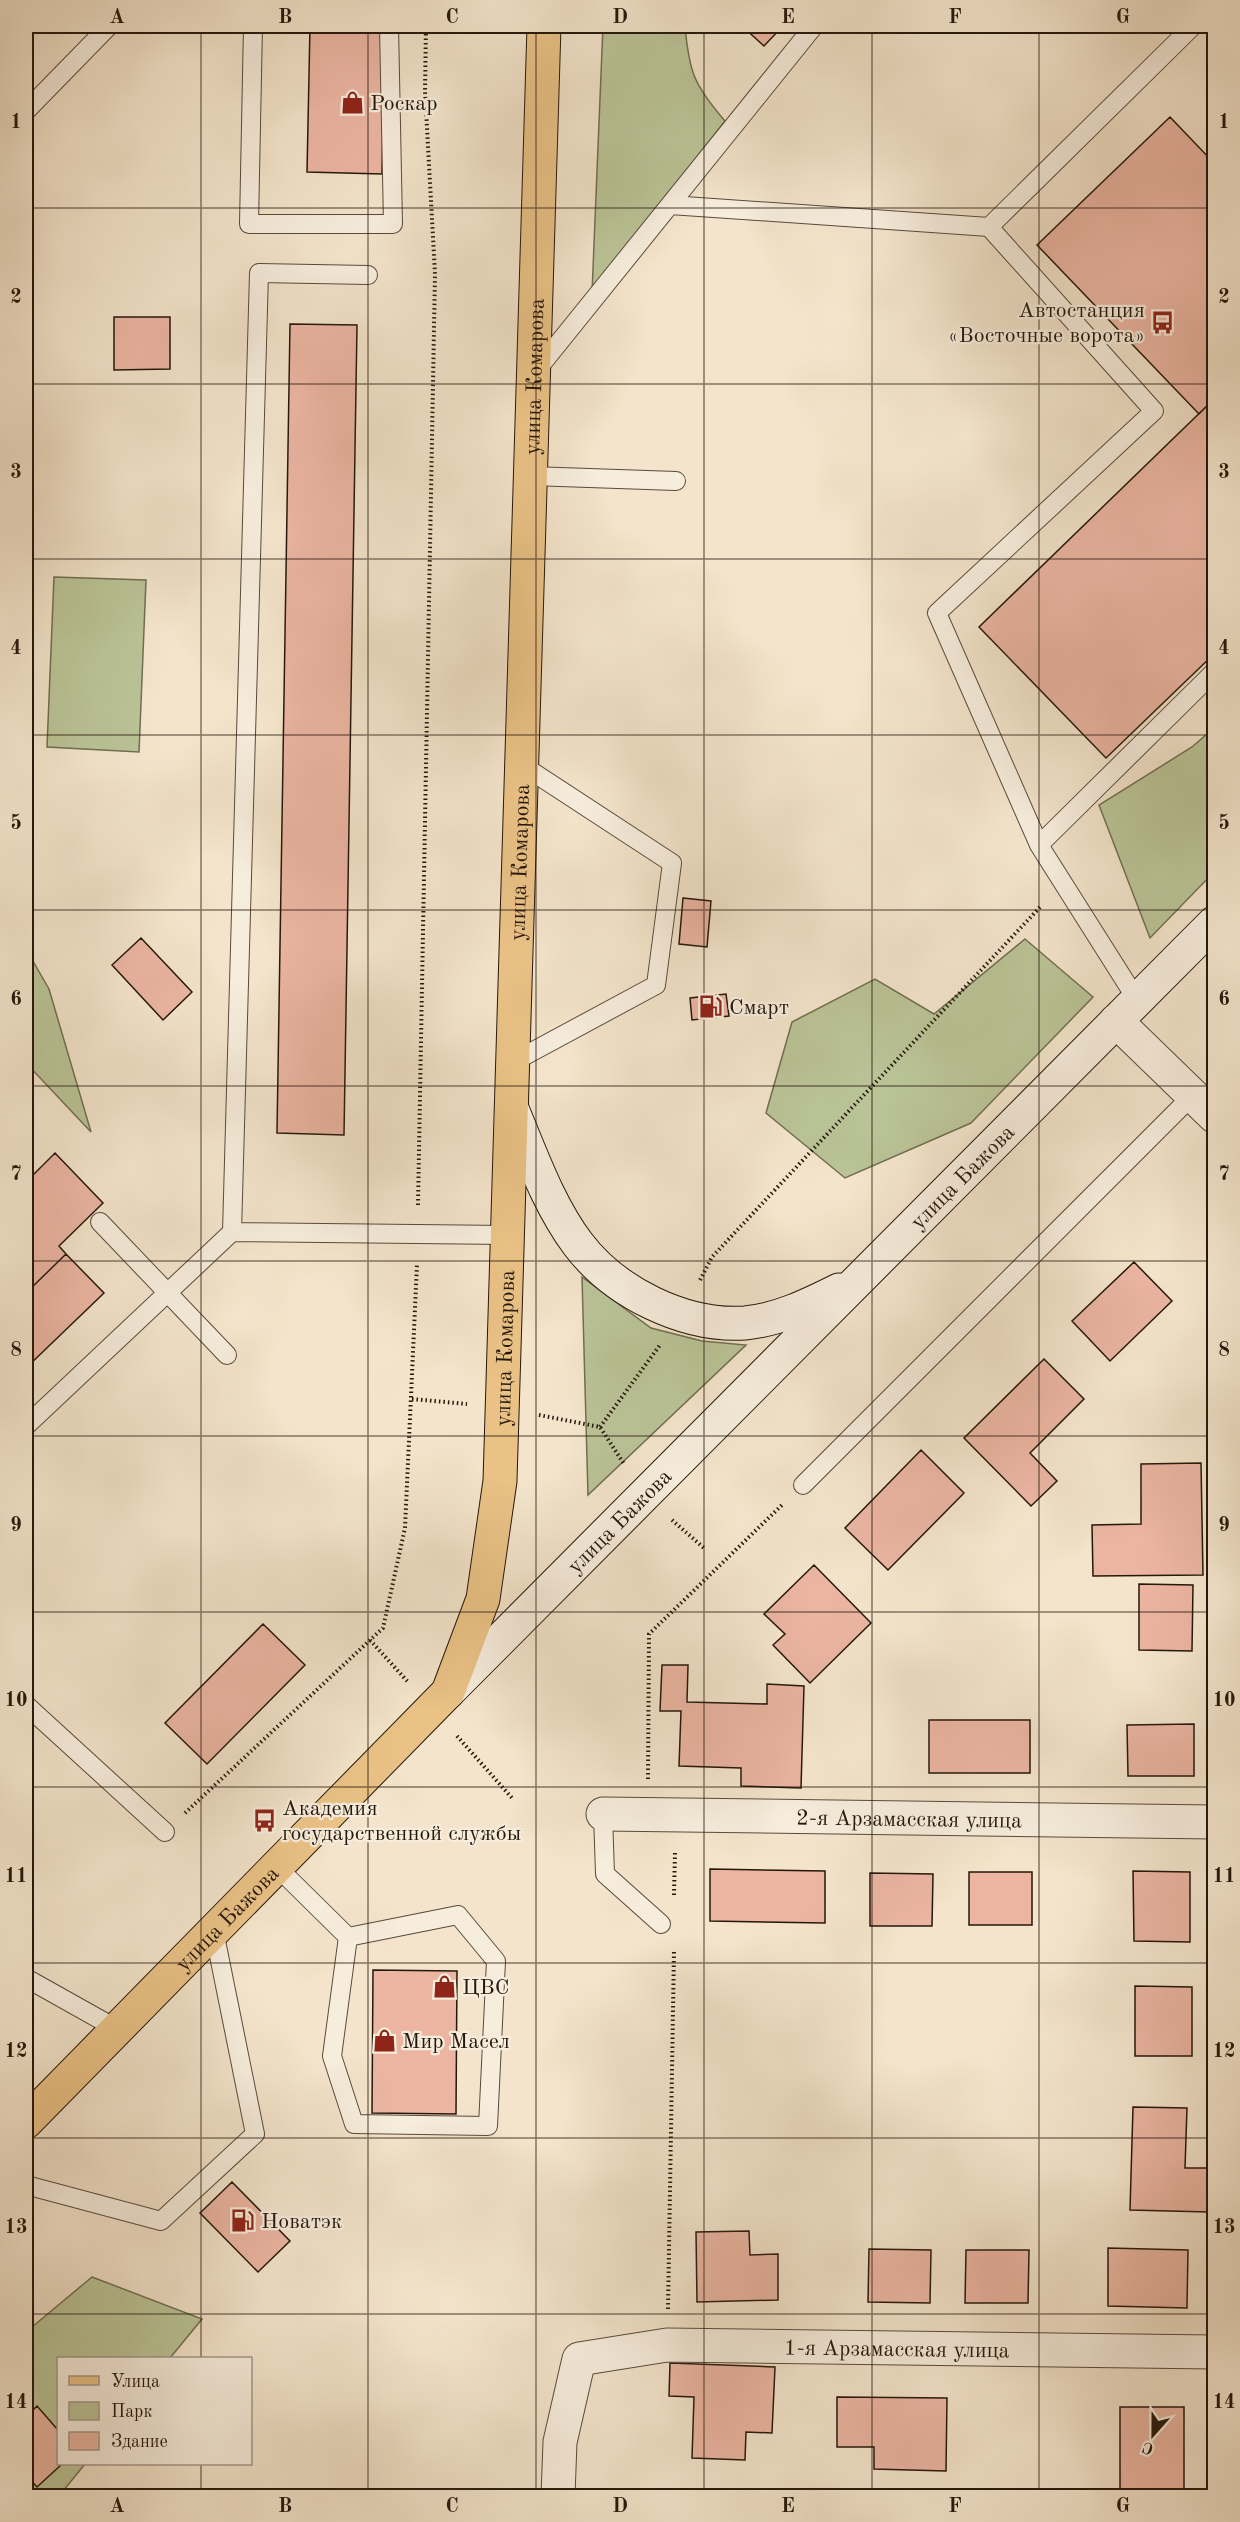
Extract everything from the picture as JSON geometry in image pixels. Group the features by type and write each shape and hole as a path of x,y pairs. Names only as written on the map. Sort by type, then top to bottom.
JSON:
{"main road":[{"name":"улица Комарова","path":"448,1692 483,1599 500,1481 544,26"},
{"name":"улица Бажова","path":"26,2122 448,1692 1215,923"},
{"path":"1127,1010 1204,1105"},
{"path":"512,1109 546,1189 578,1244 600,1267 651,1303 714,1321 745,1323 777,1317 859,1280"},
{"name":"2-я Арзамасская улица","path":"603,1814 1215,1821"},
{"name":"1-я Арзамасская улица","path":"558,2496 560,2442 579,2359 668,2344 1215,2352"}],"lane":[{"path":"26,111 109,26"},
{"path":"253,26 249,224 393,224 389,26"},
{"path":"533,375 814,26"},
{"path":"989,227 1193,26"},
{"path":"670,205 989,227 1154,411 937,613 1039,845 1063,883 1127,1010"},
{"path":"232,1232 259,273 368,275"},
{"path":"531,476 676,481"},
{"path":"1039,845 1215,672"},
{"path":"513,1062 656,985 672,863 522,765"},
{"path":"803,1485 1204,1105"},
{"path":"100,1222 227,1355"},
{"path":"26,1426 232,1232 508,1235"},
{"path":"26,1705 165,1832"},
{"path":"603,1814 605,1874 661,1924"},
{"path":"277,1867 348,1937"},
{"path":"458,1915 496,1961 488,2126 354,2124 332,2056 348,1937 458,1915"},
{"path":"26,2185 161,2221 255,2134 214,1931"},
{"path":"26,1978 117,2029"}],"path":[{"path":"165,1832 382,1628 405,1528 417,1234 435,274 425,91 426,26"},
{"path":"600,1427 683,1313 712,1257 1063,883"},
{"path":"412,1399 502,1407 600,1427 645,1496 705,1549"},
{"path":"674,1897 676,1815 647,1777 649,1634 803,1485"},
{"path":"668,2344 674,1944"}],"green space":[{"path":"603,26 685,26 691,67 695,77 706,97 725,121 592,293"},
{"path":"54,577 146,580 139,752 47,747"},
{"path":"1214,728 1214,872 1150,938 1099,805 1192,747"},
{"path":"1025,939 1093,997 971,1123 845,1178 766,1113 792,1022 875,979 934,1014"},
{"path":"26,949 49,989 91,1132 26,1063"},
{"path":"582,1277 651,1328 702,1341 746,1345 588,1495"},
{"path":"92,2277 202,2319 171,2357 57,2357 57,2465 84,2465 59,2496 26,2496 26,2332"}],"building":[{"path":"26,26 35,30 26,40"},
{"path":"310,26 385,26 382,174 307,172"},
{"path":"742,26 780,26 782,27 764,46"},
{"name":"Автостанция «Восточные ворота»","path":"1170,117 1214,163 1214,399 1199,414 1037,245"},
{"path":"114,317 170,317 170,369 114,370"},
{"path":"290,324 357,325 344,1135 277,1133"},
{"path":"1214,399 1214,654 1106,758 979,627"},
{"path":"683,898 711,901 707,947 679,944"},
{"path":"141,938 192,992 163,1020 112,965"},
{"path":"726,994 729,1016 692,1020 690,998"},
{"path":"55,1153 103,1203 59,1246 66,1254 26,1293 26,1182"},
{"path":"66,1254 104,1293 26,1368 26,1293"},
{"path":"1134,1262 1172,1301 1110,1361 1072,1321"},
{"path":"1044,1359 1084,1399 1030,1453 1057,1481 1031,1506 964,1438"},
{"path":"921,1450 964,1493 888,1570 845,1528"},
{"path":"1201,1463 1203,1575 1093,1576 1092,1525 1141,1524 1141,1464"},
{"path":"814,1565 871,1623 810,1683 773,1645 785,1634 764,1614"},
{"path":"1139,1584 1193,1585 1192,1651 1139,1650"},
{"path":"263,1624 305,1665 207,1764 165,1723"},
{"path":"662,1665 688,1665 687,1702 767,1704 767,1684 804,1686 801,1788 741,1786 741,1768 679,1766 681,1711 660,1711"},
{"path":"929,1720 1030,1720 1030,1773 929,1773"},
{"path":"1194,1724 1194,1776 1128,1776 1127,1725"},
{"path":"710,1869 825,1871 825,1923 710,1921"},
{"path":"1133,1871 1190,1872 1190,1942 1134,1941"},
{"path":"969,1872 1032,1872 1032,1925 969,1925"},
{"path":"870,1873 933,1874 932,1926 870,1926"},
{"path":"373,1970 457,1971 456,2114 372,2113"},
{"path":"1135,1986 1192,1987 1192,2056 1135,2056"},
{"path":"1133,2107 1187,2108 1185,2168 1210,2168 1209,2212 1130,2210"},
{"path":"232,2182 290,2241 258,2272 200,2213"},
{"path":"749,2231 750,2255 778,2254 778,2300 697,2302 696,2232"},
{"path":"1108,2248 1188,2250 1187,2308 1108,2306"},
{"path":"869,2249 931,2250 930,2303 868,2302"},
{"path":"966,2250 1029,2250 1028,2303 965,2303"},
{"path":"670,2363 775,2367 772,2433 746,2432 745,2460 692,2458 694,2397 669,2396"},
{"path":"837,2397 947,2398 946,2471 874,2469 874,2447 837,2447"},
{"path":"37,2406 57,2429 57,2465 61,2465 37,2487 26,2475 26,2417"},
{"path":"1120,2407 1184,2407 1184,2494 1120,2494"}],"place":[{"name":"Роскар","path":"352,102"},
{"name":"Автостанция «Восточные ворота»","path":"1163,322"},
{"name":"Смарт","path":"711,1006"},
{"name":"Академия государственной службы","path":"264,1820"},
{"name":"ЦВС","path":"444,1986"},
{"name":"Мир Масел","path":"384,2040"},
{"name":"Новатэк","path":"243,2220"}]}
